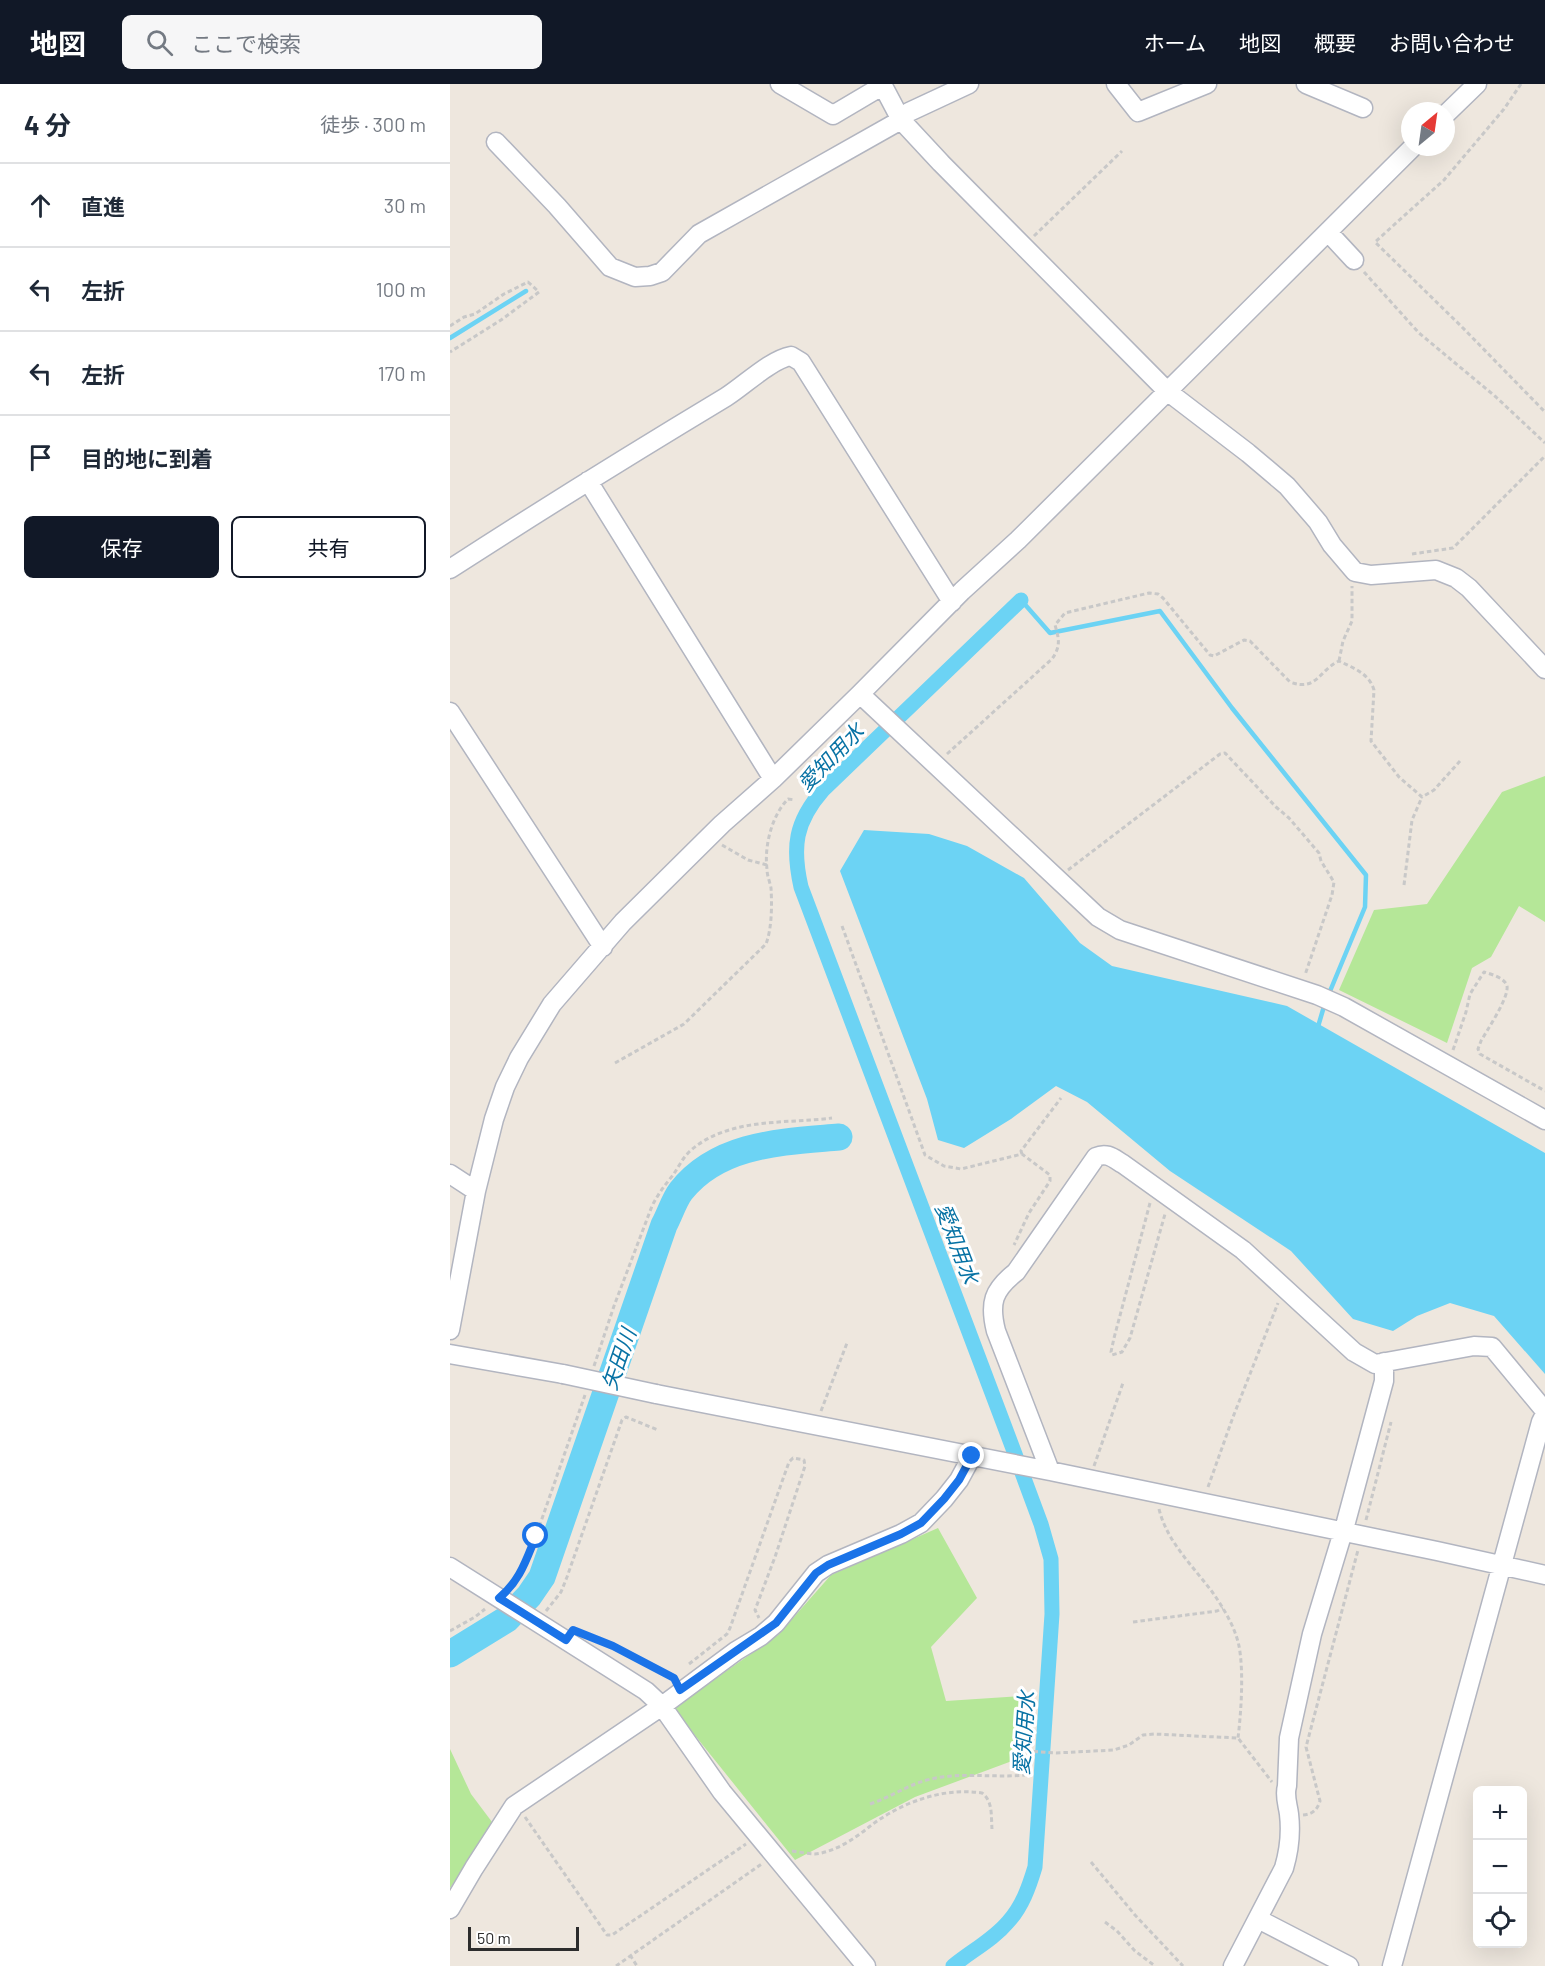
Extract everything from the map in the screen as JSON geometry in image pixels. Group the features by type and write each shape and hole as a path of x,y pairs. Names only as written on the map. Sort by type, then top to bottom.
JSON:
{"street":[{"path":"780,84 833,114 882,85 901,120 1167,391 1287,486 1318,522 1332,545 1355,572 1371,575 1436,570 1456,578 1469,588 1545,669"},
{"path":"496,142 557,206 610,267 635,277 650,276 662,272 699,234 901,120 909,111 969,84"},
{"path":"1116,84 1138,112 1207,84"},
{"path":"1306,84 1363,108"},
{"path":"1455,105 1477,84"},
{"path":"450,1330 476,1191 494,1119 505,1087 519,1058 552,1004 624,922 711,835 773,779 1018,540 1404,156"},
{"path":"1328,232 1354,260"},
{"path":"450,568 735,391 777,361 791,356 801,362 952,602"},
{"path":"588,481 773,779"},
{"path":"860,694 1098,917 1120,930 1317,994 1545,1120"},
{"path":"450,712 603,947"},
{"path":"1043,1471 996,1331 992,1313 994,1299 1002,1284 1016,1272 1096,1157 1108,1155 1227,1236 1354,1352 1375,1364 1474,1346 1492,1347 1545,1413 1392,1966"},
{"path":"450,1174 476,1191"},
{"path":"450,1354 563,1374 1089,1479 1502,1564 1545,1575"},
{"path":"1233,1966 1284,1868 1288,1855 1290,1816 1285,1792 1289,1738 1312,1634 1384,1381 1384,1362"},
{"path":"450,1909 516,1804 662,1706 677,1684 767,1630 776,1623 816,1573 828,1565 921,1523 959,1480 972,1456"},
{"path":"450,1568 646,1691 662,1706 722,1792 866,1966"},
{"path":"1258,1919 1350,1966"}],"path":[{"path":"1521,84 1504,109 1444,180 1375,242 1545,411"},
{"path":"1024,246 1122,151"},
{"path":"1354,260 1419,333 1496,397 1545,443"},
{"path":"450,326 464,317 475,314 504,294 528,282 540,292 450,352"},
{"path":"1410,555 1453,548 1545,456"},
{"path":"1339,661 1343,641 1352,621 1355,572"},
{"path":"934,764 970,735 1011,694 1052,659 1058,650 1060,640 1055,624 1065,613 1149,593 1158,594 1210,655 1214,656 1244,640 1250,640 1290,682 1299,685 1320,679 1332,664 1339,661"},
{"path":"1339,661 1364,674 1372,683 1374,690 1371,741 1400,777 1422,797"},
{"path":"1057,879 1220,754 1225,753 1318,853 1334,882 1332,895 1298,988"},
{"path":"1404,885 1412,820 1422,797 1434,790 1460,761"},
{"path":"615,1063 684,1024 766,944 769,936 771,886 767,865 768,847 781,806 788,799 795,800"},
{"path":"711,835 726,849 748,860 767,865"},
{"path":"842,926 925,1155 944,1166 962,1169 1022,1154"},
{"path":"1445,1065 1454,1048 1470,994 1484,972 1492,974 1505,982 1506,996 1480,1041 1478,1049 1480,1054 1545,1091"},
{"path":"1022,1154 1021,1151 1061,1098"},
{"path":"593,1370 614,1305 652,1206 659,1191 690,1152 705,1141 736,1128 771,1122 832,1118"},
{"path":"1012,1249 1029,1213 1050,1181 1050,1175 1022,1154"},
{"path":"1155,1186 1114,1338 1112,1355 1122,1353 1130,1338 1170,1197"},
{"path":"1202,1503 1233,1417 1285,1288"},
{"path":"815,1425 847,1343"},
{"path":"1089,1479 1123,1383"},
{"path":"450,1631 475,1617 512,1587 524,1566 586,1391"},
{"path":"1290,1816 1313,1813 1318,1808 1320,1800 1306,1747 1394,1412"},
{"path":"545,1616 567,1577 621,1420 626,1417 658,1430"},
{"path":"689,1664 727,1634 789,1462 793,1458 804,1460 806,1466 755,1610 767,1630"},
{"path":"1158,1494 1159,1511 1166,1528 1189,1565 1223,1608 1239,1646 1240,1722 1238,1738 1263,1772 1285,1792"},
{"path":"1134,1622 1217,1611 1223,1608"},
{"path":"587,1634 677,1684 680,1671"},
{"path":"1026,1751 1056,1753 1114,1750 1129,1745 1143,1735 1154,1734 1238,1738"},
{"path":"870,1804 931,1779 1025,1775"},
{"path":"616,1966 782,1850 814,1854 838,1847 886,1817 921,1799 936,1794 982,1793 990,1804 992,1829"},
{"path":"516,1804 607,1935 612,1935 758,1836"},
{"path":"1091,1862 1114,1891 1183,1966"},
{"path":"1105,1922 1117,1931 1135,1952 1155,1966"},
{"path":"630,1955 637,1966"}],"green space":[{"path":"1545,776 1545,922 1519,906 1491,957 1472,968 1447,1043 1339,990 1374,910 1427,904 1502,792"},
{"path":"938,1528 977,1598 931,1647 946,1701 1023,1696 1012,1761 915,1797 795,1860 673,1708 778,1635 831,1575"},
{"path":"450,1749 471,1794 492,1822 473,1856 450,1888"}],"water":[{"path":"864,830 929,834 967,846 1024,878 1080,943 1112,966 1287,1006 1545,1153 1545,1374 1494,1316 1450,1303 1417,1316 1393,1331 1353,1319 1291,1251 1170,1171 1087,1102 1056,1086 1011,1119 964,1148 938,1140 927,1099 840,871"}],"waterway":[{"path":"450,338 526,291"},
{"path":"1021,600 1050,633 1160,611 1232,708 1366,875 1365,907 1328,996"},
{"name":"愛知用水","path":"953,1966 996,1934 1013,1916 1024,1896 1035,1867 1052,1614 1051,1559 1041,1524 1015,1454 801,887 797,847 801,824 806,813 823,790 1021,600"},
{"path":"1317,1030 1325,1003"},
{"name":"矢田川","path":"450,1654 507,1619 529,1596 542,1577 664,1225 681,1191 696,1175 733,1154 774,1144 839,1137"}],"route":[{"path":"536,1536 517,1580 499,1598 566,1640 573,1630 578,1630 613,1646 674,1678 680,1690 736,1650 761,1636 776,1623 816,1573 828,1565 921,1523 959,1480 972,1456"}]}
